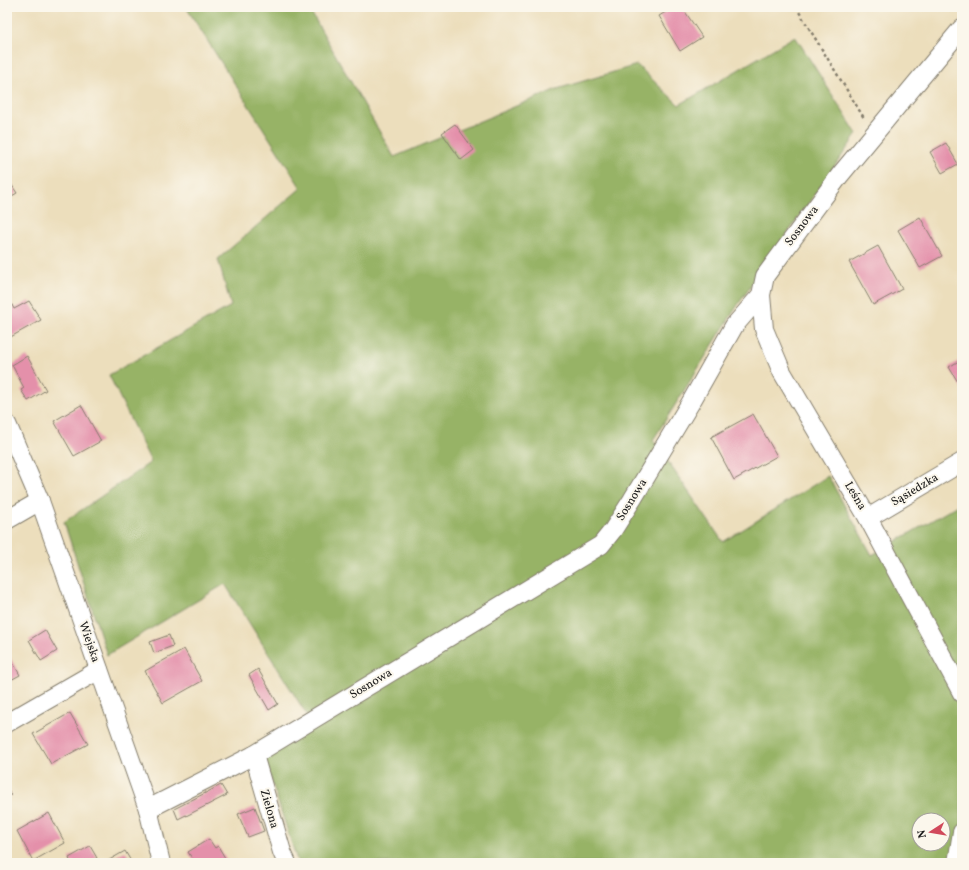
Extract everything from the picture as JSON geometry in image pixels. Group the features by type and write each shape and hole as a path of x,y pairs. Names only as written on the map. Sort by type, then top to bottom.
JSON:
{"street":[{"name":"Sosnowa","path":"148,809 254,755 601,545 613,530 632,500 691,402 734,326 761,296 766,276 840,175 962,28"},
{"name":"Leśna","path":"761,296 764,328 782,372 868,518 962,693"},
{"name":"Wiejska","path":"7,424 40,501 148,809 161,863"},
{"name":"Sąsiedzka","path":"868,518 962,462"},
{"path":"7,520 40,501"},
{"path":"7,723 99,670"},
{"name":"Zielona","path":"254,755 282,852 287,863"},
{"path":"956,863 962,832"}],"path":[{"path":"796,7 874,134"}],"green space":[{"path":"186,7 308,7 394,157 557,89 637,65 679,105 795,36 857,134 739,303 653,440 723,542 828,476 872,555 962,503 962,863 300,863 297,860 264,758 315,728 225,584 107,655 64,522 151,462 109,375 231,306 218,259 301,188"}],"building":[{"path":"674,7 682,7 702,37 680,51 659,16"},
{"path":"455,124 474,150 461,160 442,133"},
{"path":"946,143 958,164 942,173 930,152"},
{"path":"7,178 17,193 7,199"},
{"path":"920,217 942,256 920,268 898,230"},
{"path":"878,246 902,289 873,305 849,262"},
{"path":"7,295 14,309 29,301 41,320 7,339"},
{"path":"27,356 46,390 28,401 21,390 24,388 12,365"},
{"path":"962,359 962,389 949,367"},
{"path":"81,405 101,441 74,456 54,421"},
{"path":"753,414 777,456 734,480 711,437"},
{"path":"45,630 57,651 41,661 29,640"},
{"path":"169,635 173,646 154,653 150,642"},
{"path":"184,649 202,681 163,703 145,671"},
{"path":"7,652 20,675 7,682"},
{"path":"258,669 278,704 269,710 249,675"},
{"path":"70,713 88,744 51,764 33,734"},
{"path":"221,785 227,795 178,819 174,809"},
{"path":"7,789 11,795 7,797"},
{"path":"255,807 264,831 248,837 238,814"},
{"path":"49,813 65,843 33,861 17,831"},
{"path":"209,839 215,848 218,846 228,863 195,863 188,852"},
{"path":"90,846 97,858 87,863 71,863 69,858"},
{"path":"125,851 132,863 104,863"}]}
